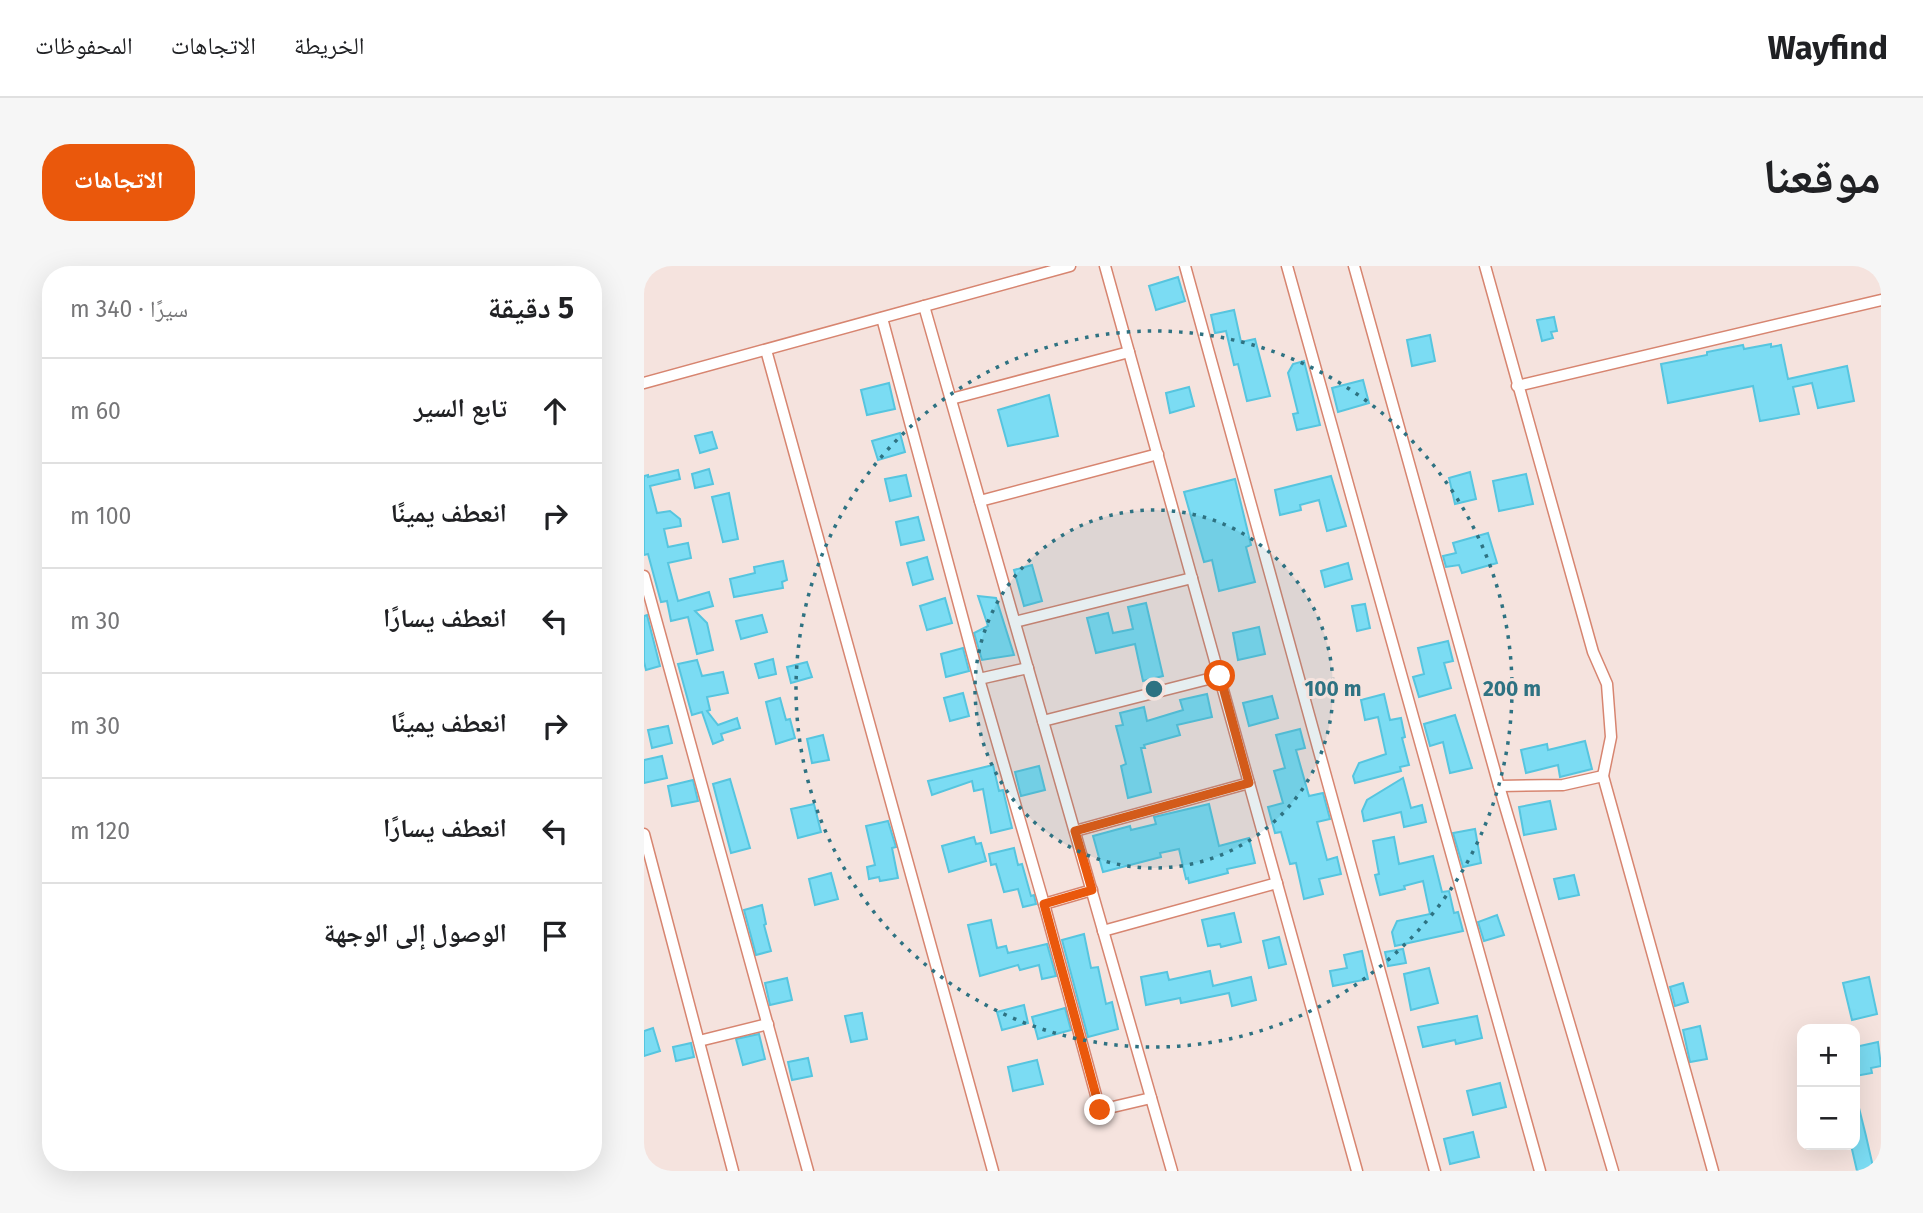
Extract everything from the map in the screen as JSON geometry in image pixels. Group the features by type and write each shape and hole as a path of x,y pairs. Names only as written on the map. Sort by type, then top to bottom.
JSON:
{"street":[{"path":"644,383 1070,266"},
{"path":"1105,266 1357,1171"},
{"path":"1185,266 1435,1171"},
{"path":"1287,266 1539,1171"},
{"path":"1354,266 1499,786 1613,1171"},
{"path":"1485,266 1593,652 1606,684 1611,737 1604,776 1713,1171"},
{"path":"1517,386 1881,300"},
{"path":"924,306 1172,1171"},
{"path":"882,318 979,679 1100,1110 1151,1098"},
{"path":"766,350 993,1171"},
{"path":"951,399 1129,352"},
{"path":"980,501 1158,454"},
{"path":"644,576 808,1171"},
{"path":"1015,622 1192,578"},
{"path":"979,679 1028,668"},
{"path":"1043,721 1220,676"},
{"path":"1499,786 1563,785 1604,776"},
{"path":"1075,831 1249,783"},
{"path":"644,834 733,1171"},
{"path":"1103,931 1277,883"},
{"path":"1044,904 1092,890"},
{"path":"699,1041 768,1024"}],"building":[{"path":"1178,277 1185,301 1156,310 1149,286"},
{"path":"1234,310 1241,342 1255,339 1270,396 1247,401 1238,364 1234,365 1226,331 1215,333 1211,315"},
{"path":"1554,317 1557,331 1551,332 1553,338 1542,341 1537,320"},
{"path":"1430,335 1435,361 1412,366 1407,340"},
{"path":"1771,344 1771,347 1781,345 1788,379 1847,366 1854,401 1818,408 1812,383 1793,387 1799,414 1760,421 1753,386 1668,403 1661,364 1743,345 1744,349"},
{"path":"1304,361 1320,425 1297,430 1293,414 1298,413 1288,373 1293,364"},
{"path":"1363,380 1369,403 1338,412 1332,388"},
{"path":"889,383 895,409 867,415 861,390"},
{"path":"1189,387 1194,406 1170,413 1166,393"},
{"path":"1049,395 1058,436 1008,446 998,410"},
{"path":"712,432 717,448 700,453 695,436"},
{"path":"900,433 905,452 878,460 872,441"},
{"path":"709,469 713,484 695,488 692,474"},
{"path":"678,470 680,479 650,486 657,513 670,511 680,519 681,526 664,529 668,547 688,543 691,558 668,563 678,601 709,592 713,606 695,611 707,623 713,650 697,654 688,617 671,621 667,601 661,602 648,554 644,555 644,476"},
{"path":"1470,472 1476,499 1455,504 1449,478"},
{"path":"1526,474 1533,504 1499,511 1493,481"},
{"path":"906,475 911,496 890,501 885,479"},
{"path":"1331,476 1346,526 1327,531 1319,500 1300,505 1301,510 1280,515 1275,490"},
{"path":"1235,479 1251,545 1246,547 1255,582 1219,591 1212,560 1204,562 1184,492"},
{"path":"729,493 738,539 723,542 712,497"},
{"path":"918,517 924,540 901,545 896,522"},
{"path":"1488,533 1497,563 1462,573 1459,565 1446,567 1443,556 1456,553 1453,543"},
{"path":"927,557 933,579 913,585 907,563"},
{"path":"783,561 787,580 782,582 783,588 734,597 730,579 755,573 754,567"},
{"path":"1348,563 1352,579 1325,587 1321,571"},
{"path":"1032,565 1042,601 1024,606 1014,570"},
{"path":"978,596 996,598 1014,655 982,660 974,633 988,626"},
{"path":"945,598 952,623 927,630 920,606"},
{"path":"1146,603 1163,676 1143,681 1135,644 1096,653 1087,618 1108,613 1113,633 1133,629 1128,607"},
{"path":"1365,604 1370,628 1357,631 1352,606"},
{"path":"647,615 660,666 646,670 644,616"},
{"path":"762,615 767,632 741,639 736,621"},
{"path":"1259,627 1265,654 1238,660 1233,633"},
{"path":"1448,641 1453,661 1444,663 1451,688 1419,697 1413,677 1424,674 1418,648"},
{"path":"963,648 969,671 946,677 941,654"},
{"path":"773,659 776,674 759,678 755,664"},
{"path":"697,660 702,676 723,672 728,693 707,697 710,710 707,711 718,725 737,718 740,728 721,734 723,740 713,744 702,712 692,715 678,664"},
{"path":"807,662 812,677 791,683 787,667"},
{"path":"963,693 969,716 950,721 944,698"},
{"path":"1207,694 1212,717 1177,725 1180,735 1141,748 1151,792 1128,798 1121,766 1126,764 1116,726 1123,725 1120,713 1144,707 1147,721 1183,710 1180,700"},
{"path":"1384,694 1390,720 1401,718 1405,737 1402,738 1409,765 1400,767 1401,771 1355,783 1353,776 1359,763 1386,754 1378,717 1365,720 1361,700"},
{"path":"1272,696 1278,718 1249,726 1243,703"},
{"path":"780,698 786,720 790,719 795,738 776,744 766,702"},
{"path":"1455,715 1472,768 1450,773 1443,742 1430,746 1424,724"},
{"path":"668,726 672,743 652,748 648,730"},
{"path":"1300,729 1305,748 1296,750 1309,796 1323,793 1330,819 1317,822 1327,860 1337,857 1341,874 1319,879 1323,894 1304,899 1296,863 1290,864 1281,832 1275,833 1268,807 1283,803 1274,771 1285,768 1276,735"},
{"path":"823,735 829,760 812,763 807,739"},
{"path":"1585,741 1592,769 1560,777 1558,765 1526,773 1521,750 1547,744 1548,750"},
{"path":"662,756 667,778 644,783 644,760"},
{"path":"993,765 999,791 1003,790 1012,828 991,833 983,789 974,791 972,781 932,795 928,781"},
{"path":"1039,766 1045,790 1021,796 1015,772"},
{"path":"1403,778 1411,808 1422,805 1426,822 1404,827 1401,812 1364,821 1362,811 1367,800"},
{"path":"730,779 750,848 731,853 713,784"},
{"path":"693,780 698,801 672,806 668,786"},
{"path":"1550,801 1556,829 1524,835 1519,807"},
{"path":"814,804 821,832 798,838 791,809"},
{"path":"1209,804 1219,846 1249,838 1255,863 1227,869 1228,873 1189,883 1179,849 1160,853 1161,857 1103,872 1093,836 1130,826 1131,830 1156,824 1154,817"},
{"path":"888,821 896,847 892,848 898,878 880,881 879,877 869,879 867,867 875,865 866,826"},
{"path":"1475,829 1481,863 1463,867 1453,833"},
{"path":"974,837 976,844 981,843 986,861 949,872 942,846"},
{"path":"1394,837 1399,864 1433,856 1442,892 1449,891 1454,913 1458,912 1463,931 1395,946 1392,932 1397,921 1430,914 1423,881 1380,895 1375,875 1379,874 1373,841"},
{"path":"1014,848 1018,865 1022,864 1036,904 1023,907 1018,889 1004,892 996,864 991,865 989,854"},
{"path":"831,873 838,899 815,905 809,879"},
{"path":"1574,875 1579,895 1559,899 1554,879"},
{"path":"762,905 771,951 756,955 744,910"},
{"path":"1234,913 1241,942 1221,947 1220,944 1208,946 1202,920"},
{"path":"1497,915 1504,935 1484,941 1478,922"},
{"path":"991,920 997,948 1006,946 1008,953 1047,944 1056,976 1042,979 1039,965 1020,970 1018,965 980,976 968,925"},
{"path":"1084,934 1091,968 1098,967 1106,1004 1112,1002 1118,1029 1088,1037 1062,940"},
{"path":"1279,937 1286,964 1269,968 1263,941"},
{"path":"1403,949 1406,963 1388,966 1385,952"},
{"path":"1362,951 1368,979 1333,986 1330,971 1347,968 1344,955"},
{"path":"1429,968 1438,1003 1411,1010 1404,974"},
{"path":"1210,971 1213,986 1251,977 1256,1000 1232,1006 1229,993 1181,1003 1180,998 1146,1005 1141,977 1167,972 1169,980"},
{"path":"1869,977 1877,1014 1852,1020 1843,983"},
{"path":"787,978 792,1000 770,1005 765,983"},
{"path":"1683,983 1688,1002 1675,1006 1670,987"},
{"path":"1024,1005 1028,1023 1002,1030 997,1012"},
{"path":"1065,1008 1071,1030 1038,1039 1032,1017"},
{"path":"862,1013 867,1039 851,1042 845,1016"},
{"path":"1477,1016 1482,1038 1423,1047 1418,1027"},
{"path":"1700,1026 1707,1059 1690,1062 1683,1030"},
{"path":"653,1028 660,1051 644,1056 644,1031"},
{"path":"759,1034 765,1059 743,1065 736,1039"},
{"path":"1878,1042 1881,1066 1871,1068 1872,1073 1860,1075 1860,1046"},
{"path":"691,1043 694,1057 676,1061 673,1047"},
{"path":"808,1058 812,1076 792,1080 788,1062"},
{"path":"1037,1060 1043,1084 1013,1091 1008,1067"},
{"path":"1500,1083 1506,1107 1473,1115 1467,1091"},
{"path":"1860,1112 1874,1171 1857,1171 1852,1150 1860,1150"},
{"path":"1473,1132 1479,1157 1450,1164 1444,1139"}],"route":[{"path":"1100,1110 1044,904 1092,890 1075,831 1249,783 1220,676"}]}
